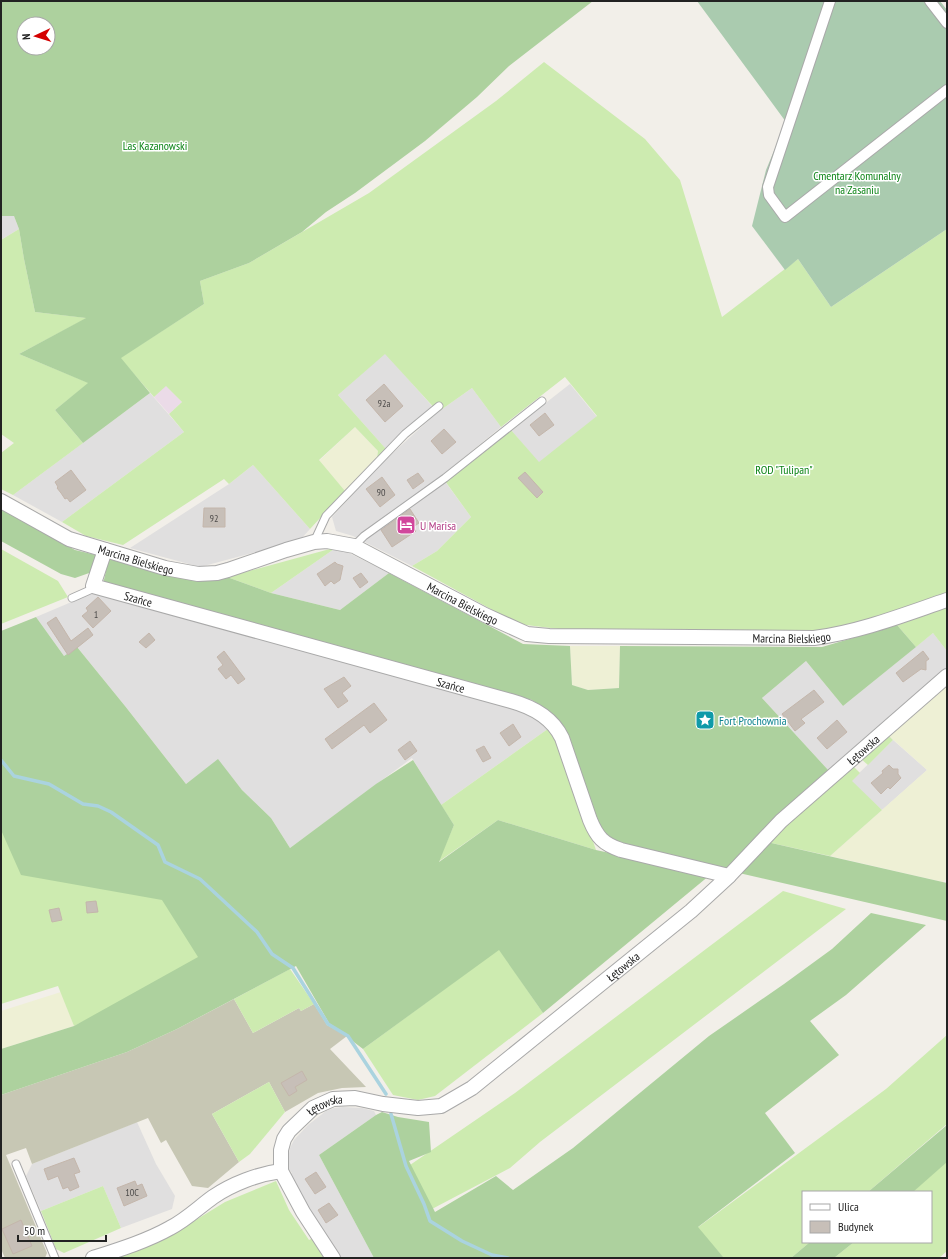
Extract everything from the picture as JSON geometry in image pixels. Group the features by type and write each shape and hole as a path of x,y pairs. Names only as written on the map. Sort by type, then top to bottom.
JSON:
{"street":[{"path":"830,1 768,186 769,195 785,217 947,90"},
{"path":"930,1 947,23"},
{"name":"Marcina Bielskiego","path":"1,501 69,539 165,568 198,574 217,573 228,570 314,542 327,541 354,546 485,615 528,634 549,636 814,638 834,635 874,625 947,600"},
{"path":"93,586 106,550"},
{"name":"Szańce","path":"93,586 521,704 541,713 557,728 562,738 590,820 594,830 601,840 610,846 621,850 729,876"},
{"name":"Łętowska","path":"333,1258 303,1212 281,1171 281,1150 284,1139 297,1123 314,1108 333,1099 355,1098 383,1104 418,1108 442,1106 472,1088 691,910 729,876 781,821 947,676"},
{"path":"93,1258 120,1250 170,1228 213,1197 230,1187 254,1178 281,1171"}],"lane":[{"path":"354,546 364,536 445,478 542,401"},
{"path":"314,542 326,516 406,434 439,406"},
{"path":"72,598 90,590 93,586"},
{"path":"16,1164 55,1258"}],"shaded area":[{"path":"1,216 14,216 19,229 1,240"},
{"path":"385,353 432,406 386,449 338,395"},
{"path":"570,384 597,417 539,463 511,430"},
{"path":"166,385 182,402 169,414 154,397"},
{"path":"472,388 501,427 441,476 471,517 437,551 412,566 353,536 336,531 332,517 384,461 438,412"},
{"path":"150,393 184,432 62,522 13,495"},
{"path":"355,427 378,451 377,458 345,491 319,461"},
{"path":"253,465 310,529 300,540 200,567 130,548 229,484"},
{"path":"337,547 389,573 340,610 271,593"},
{"path":"95,592 520,707 552,726 441,805 412,758 290,848 271,818 242,790 218,760 186,784 77,647 64,656 36,617"},
{"path":"933,633 947,651 947,669 829,771 762,698 806,661 843,706"},
{"path":"570,646 620,646 619,688 588,690 572,685"},
{"path":"947,684 947,878 943,882 830,856 927,770 887,734"},
{"path":"893,740 927,770 882,810 851,781"},
{"path":"61,992 74,1026 1,1049 1,1011"},
{"path":"234,999 253,1033 299,1008 301,1011 314,1004 327,1025 347,1036 330,1049 366,1087 342,1088 318,1093 285,1112 269,1082 212,1114 239,1162 208,1188 192,1186 166,1140 161,1143 148,1118 32,1164 26,1148 6,1155 47,1253 45,1258 5,1258 1,1249 1,1095 127,1052 177,1029"},
{"path":"343,1107 362,1108 374,1111 376,1115 319,1155 374,1258 339,1258 307,1209 289,1175 292,1173 288,1168 288,1158 290,1148 294,1140 308,1125 326,1111"},
{"path":"137,1122 156,1164 175,1196 172,1209 121,1228 103,1186 41,1211 26,1176 32,1164"}],"green space":[{"name":"Las Kazanowski","path":"1,1 593,1 509,66 477,97 425,141 355,193 326,212 302,232 249,263 200,281 204,304 121,358 150,393 83,443 55,410 88,383 19,354 86,318 35,312 19,229 14,216 1,216"},
{"name":"Cmentarz Komunalny na Zasaniu","path":"697,1 940,1 947,10 947,229 831,307 798,259 785,270 752,226 766,170 786,122"},
{"name":"ROD \"Tulipan\"","path":"544,62 645,139 680,180 722,317 798,259 831,307 947,229 947,594 882,616 830,630 792,632 600,634 518,624 412,566 437,551 471,517 445,481 511,430 539,462 597,416 565,377 501,427 472,388 438,412 385,354 338,395 386,449 377,458 378,451 355,427 319,460 345,491 310,529 253,465 229,484 224,479 123,545 86,536 62,522 184,432 169,414 182,402 166,386 154,397 120,358 204,304 200,281 249,263 369,193 496,101"},
{"path":"19,229 35,312 87,318 19,354 89,383 55,410 83,443 13,495 1,489 1,453 14,443 1,434 1,240"},
{"path":"1,509 75,550 96,555 92,572 75,578 61,574 1,541"},
{"path":"337,547 271,593 227,577"},
{"path":"1,549 58,581 68,597 1,624"},
{"path":"109,558 205,581 227,577 271,593 340,610 389,573 523,644 570,646 572,685 588,690 619,688 620,646 822,647 897,625 916,647 843,706 806,661 762,698 829,771 722,872 620,845 602,835 562,725 553,714 532,700 103,584"},
{"path":"947,604 947,651 933,633 916,647 897,625"},
{"path":"36,617 64,656 77,647 186,784 218,759 242,790 271,818 290,848 376,784 413,760 454,825 439,862 498,820 596,850 710,875 543,1013 499,950 363,1049 329,1023 296,966 177,1029 127,1052 1,1095 1,1049 74,1026 198,957 162,900 21,875 1,830 1,631"},
{"path":"552,726 555,729 596,850 498,820 438,862 454,825 441,805"},
{"path":"887,734 893,740 868,765 860,758"},
{"path":"852,765 860,773 852,781 882,810 830,856 767,842"},
{"path":"1,782 262,934 74,1026 58,986 1,1004"},
{"path":"767,842 947,883 947,921 739,873"},
{"path":"783,891 846,909 540,1142 510,1168 432,1209 410,1165 515,1093"},
{"path":"871,913 926,925 846,995 810,1021 839,1055 765,1113 795,1153 698,1227 724,1258 374,1258 319,1155 376,1115 382,1112 398,1117 429,1122 431,1152 409,1161 435,1212 496,1176 513,1190 573,1148 709,1036 832,949"},
{"path":"499,949 543,1013 435,1096 418,1100 393,1095 363,1049"},
{"path":"290,969 314,1004 301,1011 299,1008 253,1033 234,999"},
{"path":"947,1035 947,1124 869,1191 802,1191 802,1243 809,1243 791,1258 724,1258 697,1228 886,1089"},
{"path":"269,1082 285,1112 250,1154 239,1162 212,1114"},
{"path":"947,1125 947,1162 914,1191 869,1191"},
{"path":"947,1161 947,1251 939,1258 834,1258 853,1243 932,1243 932,1191 913,1191"},
{"path":"276,1181 289,1210 309,1240 315,1237 328,1258 108,1258 186,1226 225,1202"},
{"path":"103,1186 121,1228 64,1253 56,1249 41,1211"},
{"path":"809,1243 853,1243 834,1258 791,1258"}],"building":[{"path":"384,384 403,406 385,422 366,400"},
{"path":"545,413 554,425 539,436 530,425"},
{"path":"444,429 456,442 442,454 431,441"},
{"path":"71,470 86,490 70,502 67,498 65,499 57,488 58,487 55,482"},
{"path":"525,472 543,492 537,498 518,478"},
{"path":"418,473 424,481 413,489 407,480"},
{"path":"382,477 395,495 380,507 366,489"},
{"path":"204,508 225,508 225,527 203,527"},
{"path":"410,509 419,523 413,527 416,531 392,547 381,530"},
{"path":"335,562 343,566 340,580 334,584 331,581 325,586 317,574"},
{"path":"361,573 368,582 360,588 353,578"},
{"path":"98,597 111,611 93,628 82,616 88,611 86,608"},
{"path":"56,617 71,641 88,628 93,635 68,655 47,623"},
{"path":"149,633 155,640 146,648 139,642"},
{"path":"224,651 245,679 238,684 231,675 226,679 218,669 223,665 217,657"},
{"path":"923,651 929,659 926,661 926,670 921,669 903,682 896,673"},
{"path":"344,677 351,686 342,693 348,701 338,708 324,689"},
{"path":"814,690 824,702 801,719 805,723 795,731 782,714"},
{"path":"374,703 387,720 370,733 364,725 332,749 325,739"},
{"path":"837,720 847,732 827,749 817,738"},
{"path":"513,724 521,737 509,746 500,733"},
{"path":"410,741 417,751 405,760 398,750"},
{"path":"484,746 491,758 483,762 476,750"},
{"path":"889,765 893,769 898,769 898,774 901,778 890,789 888,787 881,794 871,783 883,773 882,771"},
{"path":"96,901 98,912 87,913 86,902"},
{"path":"59,908 62,920 52,922 49,910"},
{"path":"302,1071 307,1080 295,1087 297,1091 289,1096 281,1083"},
{"path":"74,1158 80,1172 74,1174 79,1187 70,1191 68,1187 63,1189 58,1176 48,1180 44,1169"},
{"path":"316,1172 326,1187 315,1194 305,1179"},
{"path":"135,1181 137,1186 142,1184 147,1196 124,1206 117,1188"},
{"path":"329,1203 338,1215 326,1223 318,1210"},
{"path":"21,1220 32,1246 13,1254 2,1229"}],"waterway":[{"path":"1,760 14,776 49,784 83,804 98,806 111,812 158,845 165,862 200,879 257,932 272,954 293,968 328,1024 348,1036 386,1094"},
{"path":"391,1114 406,1166 424,1204 430,1221 462,1241 492,1255 508,1258"}],"place":[{"name":"U Marisa","path":"406,525"},
{"name":"Fort Prochownia","path":"705,720"}]}
